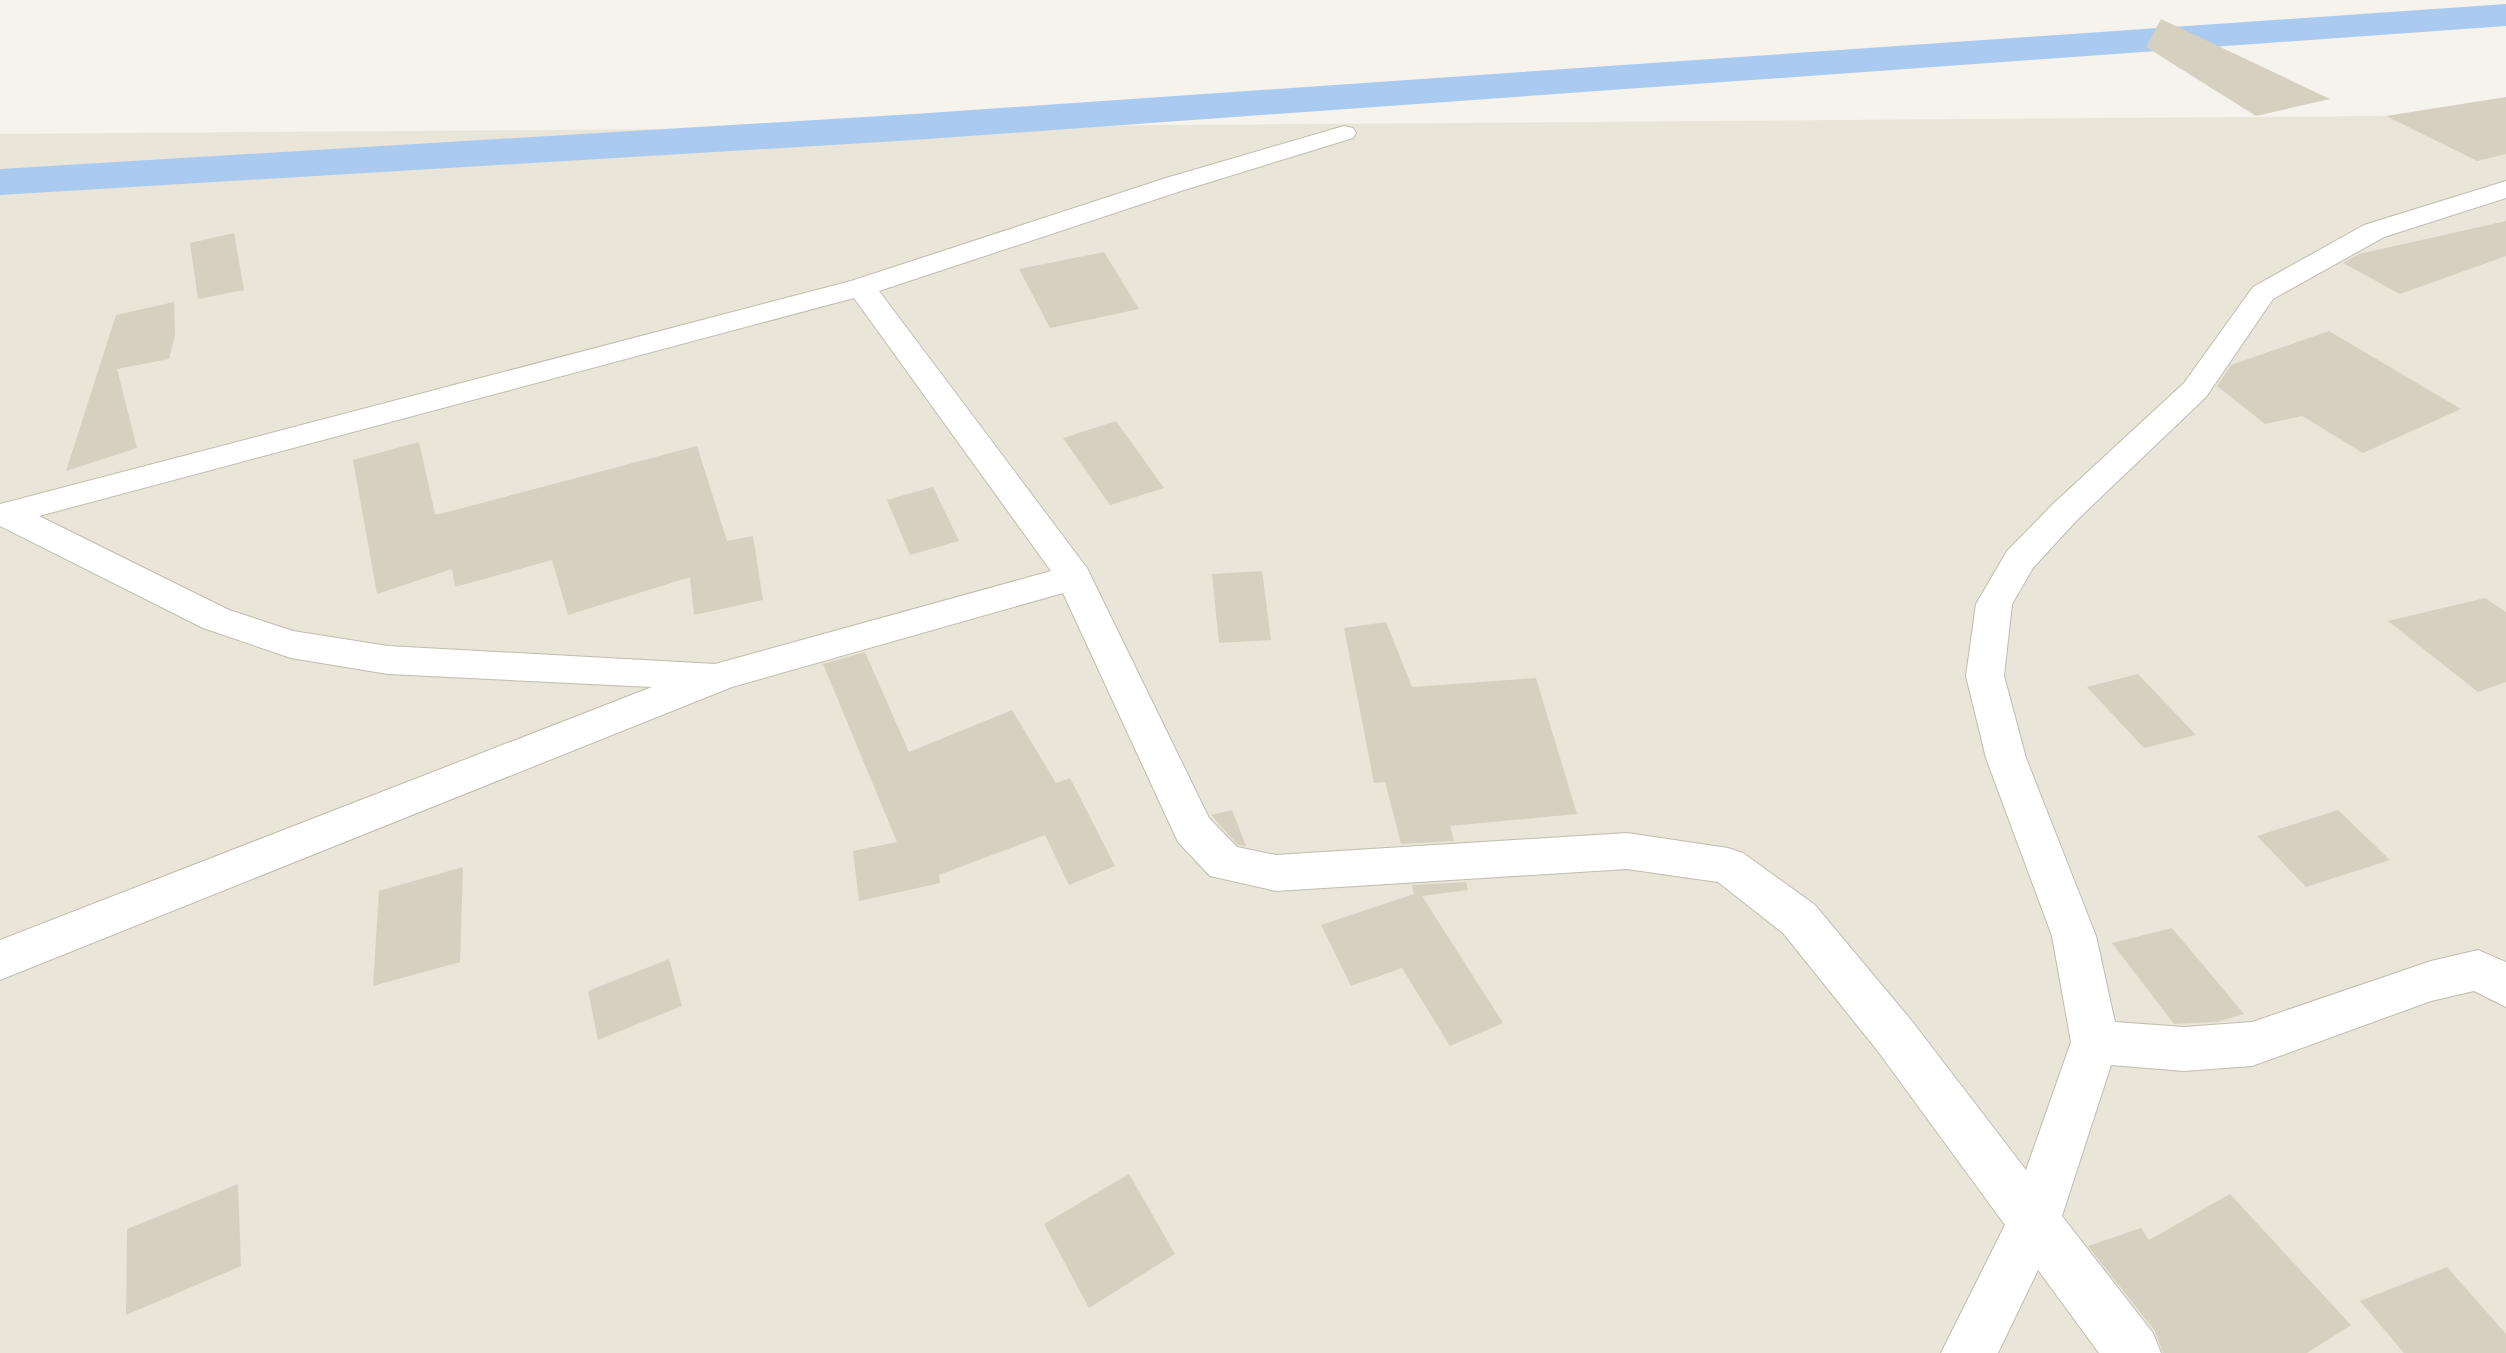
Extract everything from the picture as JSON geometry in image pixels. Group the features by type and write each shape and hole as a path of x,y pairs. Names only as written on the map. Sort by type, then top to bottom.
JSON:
{"street":[{"path":"3,515 861,287 1175,184 1343,133"},
{"path":"1969,1353 2034,1222 2095,1042 2074,936 2006,758 1985,676 1994,604 2020,560 2056,522 2195,390 2263,293 2374,231 2506,189"},
{"path":"861,287 1074,577 1193,830 1225,863 1276,873 1627,851 1728,866 1799,919 1894,1035 2133,1353"},
{"path":"3,515 216,619 291,644 388,660 721,676"},
{"path":"0,960 721,676 1074,577"},
{"path":"2095,1042 2184,1049 2252,1044 2431,981 2496,970"}],"shaded area":[{"path":"2506,115 2506,1353 0,1353 0,134"}],"building":[{"path":"2161,19 2330,99 2256,116 2146,47"},
{"path":"2506,97 2506,154 2477,161 2386,116"},
{"path":"2506,221 2506,256 2400,294 2343,263 2359,254"},
{"path":"234,233 244,290 198,299 190,243"},
{"path":"1104,252 1139,309 1050,328 1019,269"},
{"path":"174,302 175,335 169,359 117,369 137,448 66,471 116,315"},
{"path":"2329,331 2461,409 2363,453 2302,416 2265,424 2217,386 2231,365"},
{"path":"1116,421 1164,488 1110,505 1063,438"},
{"path":"419,442 435,514 697,446 727,541 753,536 763,600 694,615 690,577 568,615 552,560 455,587 452,569 377,594 353,460"},
{"path":"933,487 959,541 910,555 887,500"},
{"path":"1262,571 1271,640 1219,643 1212,574"},
{"path":"2485,598 2506,612 2506,682 2478,692 2388,621"},
{"path":"1386,622 1412,687 1536,678 1577,814 1450,826 1454,841 1401,844 1385,782 1374,783 1344,628"},
{"path":"865,652 909,752 1012,710 1056,783 1070,778 1115,866 1069,885 1045,835 939,875 940,883 859,901 853,851 897,842 823,664"},
{"path":"2138,674 2196,735 2144,748 2087,687"},
{"path":"1232,810 1246,846 1238,845 1211,815"},
{"path":"2338,810 2390,860 2306,887 2257,836"},
{"path":"463,867 460,962 373,986 379,891"},
{"path":"1466,882 1468,890 1422,896 1503,1023 1450,1046 1402,968 1351,986 1321,925 1414,894 1412,885"},
{"path":"2172,928 2244,1014 2217,1022 2174,1024 2112,943"},
{"path":"669,959 682,1006 598,1040 588,991"},
{"path":"1129,1174 1175,1254 1089,1308 1044,1224"},
{"path":"238,1184 241,1266 126,1315 127,1229"},
{"path":"2230,1194 2351,1325 2307,1353 2163,1353 2155,1331 2088,1246 2141,1228 2149,1240"},
{"path":"2447,1267 2506,1334 2506,1353 2404,1353 2360,1301"}],"waterway":[{"path":"0,182 914,127 2506,15"}]}
